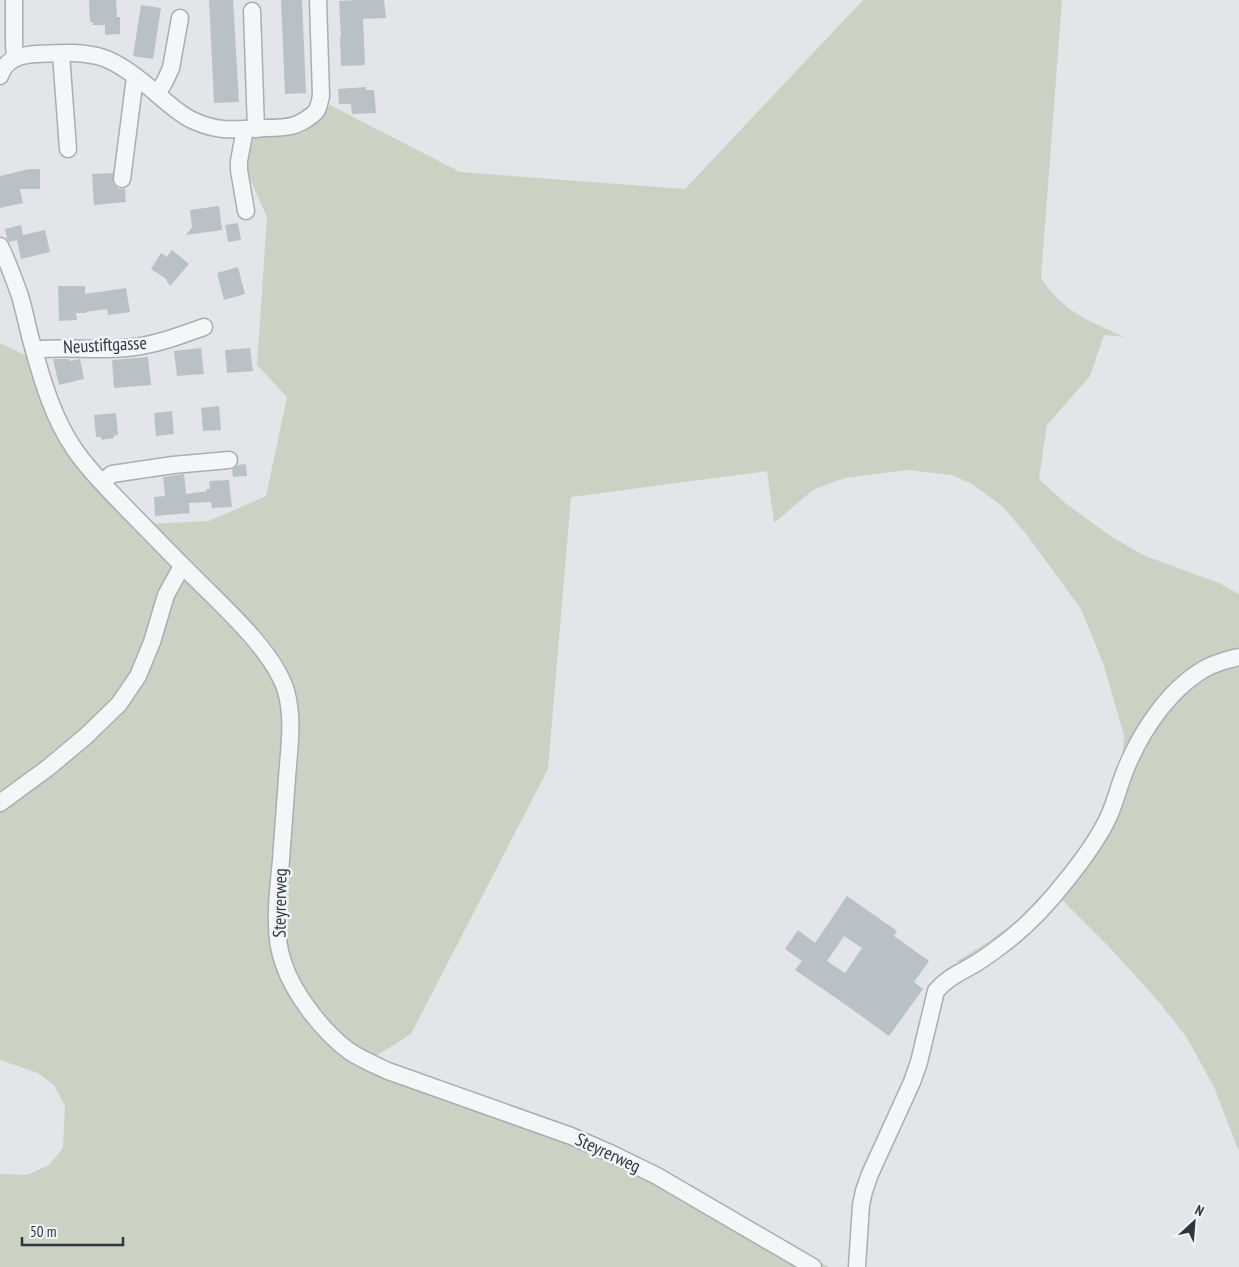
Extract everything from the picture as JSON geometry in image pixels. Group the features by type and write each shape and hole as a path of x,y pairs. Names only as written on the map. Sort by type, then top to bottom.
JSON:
{"street":[{"path":"14,0 15,58"},
{"path":"0,76 8,63 15,58 34,54 83,54 104,58 118,65 176,110 192,120 207,126 223,129 250,129 296,125 317,111 321,96 318,0"},
{"path":"246,211 239,161 250,129 252,11"},
{"path":"156,94 171,68 180,18"},
{"path":"61,54 68,149"},
{"path":"122,179 135,77"},
{"name":"Neustiftgasse","path":"1,252 20,296 34,350 56,418 65,435 102,482 182,566"},
{"name":"Neustiftgasse","path":"34,350 134,347 204,327"},
{"path":"102,482 112,474 229,460"},
{"path":"0,803 49,767 86,736 119,704 138,676 152,642 166,595 182,566"},
{"name":"Steyrerweg","path":"182,566 250,634 267,655 286,689 290,709 290,737 277,924 283,962 292,982 320,1023 334,1038 367,1061 388,1071 571,1136 610,1152 657,1176 813,1267"},
{"path":"857,1267 861,1205 864,1191 912,1082 919,1062 936,991 952,976 999,948 1041,910 1064,884 1100,834 1114,804 1136,746 1164,704 1193,676 1210,666 1239,657"}],"shaded area":[{"path":"863,0 1062,0 1041,278 1058,299 1068,307 1100,326 1125,337 1104,335 1090,376 1047,425 1039,479 1065,503 1112,537 1143,555 1219,583 1239,594 1239,1152 1214,1087 1187,1038 1159,1002 1111,949 1059,897 970,970 957,961 988,942 1019,919 1074,860 1090,841 1122,766 1124,735 1103,663 1081,609 1027,535 1002,506 972,484 952,475 908,470 845,478 813,490 774,523 767,471 571,497 548,769 411,1034 368,1061 727,1209 829,1267 0,1267 0,1174 27,1175 49,1165 63,1148 65,1106 54,1085 38,1073 0,1060 0,343 44,364 62,414 95,467 151,524 209,521 266,496 287,397 257,365 267,217 246,170 255,131 303,133 330,105 460,172 685,189"}],"building":[{"path":"89,0 116,0 117,17 120,17 120,34 105,35 105,25 93,25 93,22 90,22"},
{"path":"209,0 233,0 239,102 214,103"},
{"path":"281,0 302,0 306,93 285,94"},
{"path":"384,0 386,18 363,19 365,65 341,66 339,1"},
{"path":"141,5 161,8 153,59 133,56"},
{"path":"366,87 366,90 374,90 376,113 352,114 351,104 339,104 338,89"},
{"path":"29,169 40,169 40,189 20,189 23,203 0,208 0,176"},
{"path":"113,173 113,183 118,189 125,189 126,202 94,205 92,174"},
{"path":"219,206 222,230 186,235 192,227 190,210"},
{"path":"238,223 241,240 228,242 225,225"},
{"path":"21,225 23,235 45,230 50,252 21,259 17,240 9,242 5,229"},
{"path":"172,250 189,264 170,286 165,278 151,269 161,253 167,257"},
{"path":"238,267 245,294 224,300 217,273"},
{"path":"58,286 85,286 85,294 126,288 130,312 108,315 107,309 76,313 77,320 59,321"},
{"path":"201,348 204,374 177,376 174,351"},
{"path":"250,348 253,371 227,373 225,350"},
{"path":"148,357 151,385 114,388 112,360"},
{"path":"53,359 69,359 70,361 80,359 84,379 59,385"},
{"path":"219,406 221,430 203,431 201,408"},
{"path":"172,411 174,434 156,436 154,413"},
{"path":"116,413 118,435 114,436 114,438 101,440 101,437 96,437 94,415"},
{"path":"246,464 247,476 233,477 232,469 238,465"},
{"path":"184,474 186,494 207,491 206,489 210,489 209,481 229,480 232,507 212,508 211,502 189,503 190,513 155,516 154,497 165,496 163,477"},
{"path":"847,896 897,931 894,936 929,961 914,982 923,989 889,1036 795,970 802,961 785,949 798,930 815,943","holes":["844,936 862,948 845,973 827,961"]}]}
